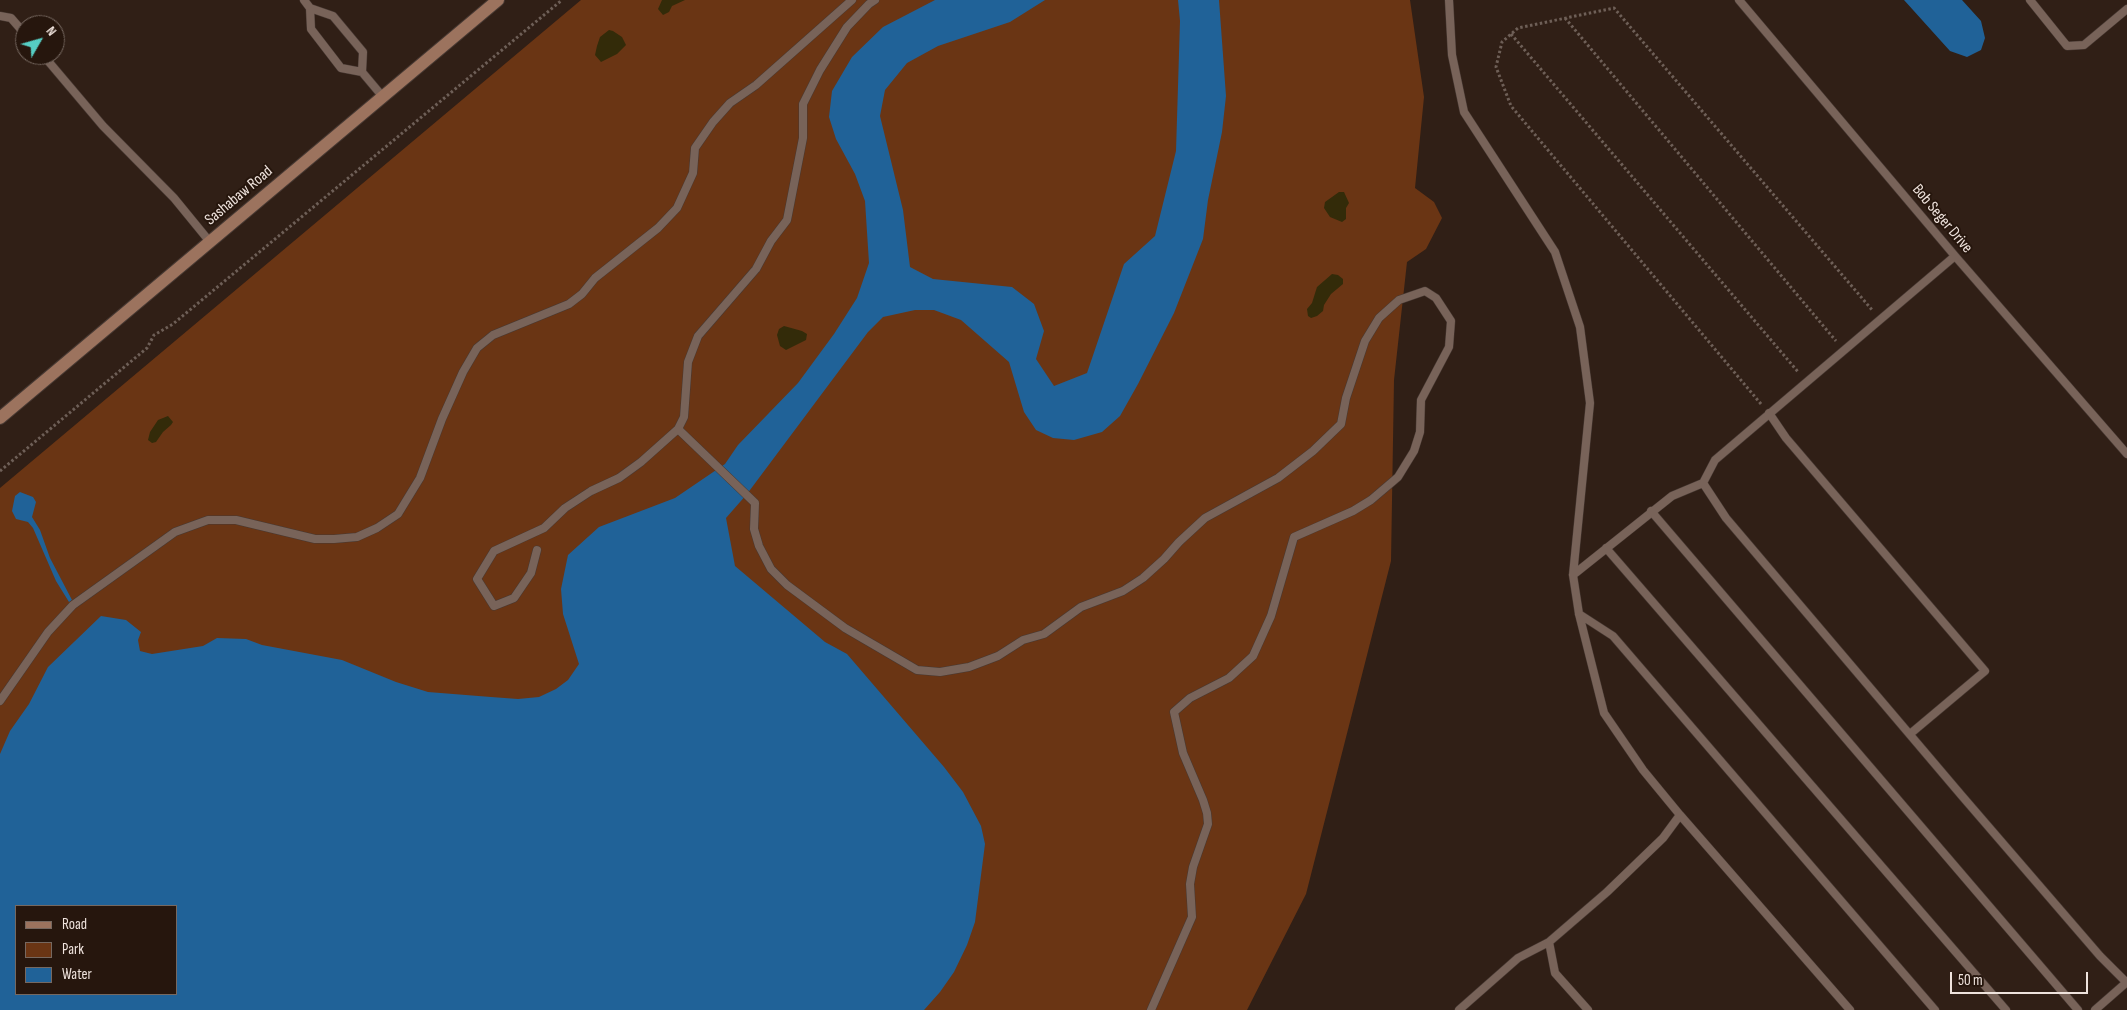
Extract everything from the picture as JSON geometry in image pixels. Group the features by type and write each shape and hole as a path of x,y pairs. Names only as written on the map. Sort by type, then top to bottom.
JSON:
{"main road":[{"name":"Sashabaw Road","path":"0,418 498,0"}],"lane":[{"path":"304,0 310,8 332,16 363,52 362,72"},
{"path":"0,701 48,632 73,605 175,532 208,520 236,520 315,538 334,539 356,537 377,528 398,514 420,478 442,419 463,372 477,348 493,335 569,304 582,294 595,278 658,228 677,208 693,173 696,148 713,122 730,103 756,85 852,0"},
{"path":"537,550 531,572 514,598 494,606 477,579 494,551 544,528 565,508 591,491 619,478 641,462 678,430 684,417 688,362 698,336 756,269 771,241 787,220 803,138 804,104 820,70 847,27 875,0"},
{"path":"1449,0 1452,55 1464,112 1555,252 1580,328 1590,403 1572,575 1579,614 1604,713 1643,770 1680,815 1850,1010"},
{"name":"Bob Seger Drive","path":"1739,0 1955,256 2127,454"},
{"path":"2030,0 2068,46 2084,45 2127,9"},
{"path":"310,8 311,29 341,68 362,72 383,97"},
{"path":"0,16 10,18 15,23"},
{"path":"51,65 103,126 174,198 210,242"},
{"path":"1572,575 1672,496 1703,483 1715,460 1955,256"},
{"path":"678,430 755,503 754,529 759,546 772,569 787,586 845,628 917,670 940,672 969,667 998,656 1023,640 1044,634 1081,607 1123,592 1157,566 1205,518 1278,478 1313,451 1341,424 1346,398 1365,341 1379,318 1399,300 1425,291 1436,298 1451,321 1449,347 1421,400 1420,432 1414,450 1398,478 1371,500 1352,511 1294,537 1271,616 1253,656 1229,678 1190,698 1174,712 1184,753 1205,806 1208,824 1192,876 1192,917 1151,1010"},
{"path":"1769,413 1786,438 1985,671 1910,734"},
{"path":"1703,483 1726,518 2100,956 2127,983 2094,1010"},
{"path":"1651,511 2078,1010"},
{"path":"1606,548 2006,1010"},
{"path":"1579,614 1613,636 1935,1010"},
{"path":"1460,1010 1518,958 1549,942 1607,892 1663,838 1680,815"},
{"path":"1549,942 1555,973 1588,1010"}],"path":[{"path":"0,471 147,348 154,335 174,324 562,0"},
{"path":"1769,413 1511,106 1496,67 1502,42 1518,28 1614,8 1880,319"},
{"path":"1565,18 1844,350"},
{"path":"1511,34 1806,382"}],"green space":[{"path":"581,0 1410,0 1424,97 1415,188 1434,202 1442,218 1426,249 1407,262 1394,380 1391,561 1306,894 1247,1010 0,1010 0,488"}],"sand":[{"path":"662,0 685,0 672,6 669,12 663,15 658,9"},
{"path":"609,30 622,37 626,45 617,54 601,62 595,55 597,46 600,37"},
{"path":"1339,192 1344,192 1349,203 1346,208 1346,219 1342,222 1330,217 1324,208 1325,202"},
{"path":"1332,274 1338,275 1343,279 1343,284 1331,294 1324,305 1323,311 1311,318 1308,316 1307,309 1312,303 1317,287"},
{"path":"784,326 807,334 806,340 786,350 780,346 777,335 779,329"},
{"path":"168,416 173,422 156,442 152,443 148,440 150,432 158,420"}],"water":[{"path":"935,0 1045,0 1010,22 938,46 907,63 885,90 880,116 903,210 910,267 933,279 1012,287 1034,304 1044,331 1036,359 1054,386 1087,373 1124,264 1155,236 1176,151 1180,21 1178,0 1219,0 1226,96 1222,132 1208,200 1203,239 1174,313 1120,416 1102,432 1074,440 1053,438 1036,430 1024,412 1009,362 961,320 934,310 915,310 883,317 868,332 747,494 726,518 735,566 825,642 847,654 944,767 963,792 981,826 985,844 975,922 967,945 954,972 924,1010 0,1010 0,754 10,731 29,704 48,667 101,616 126,620 141,632 138,640 140,651 152,654 203,646 217,638 246,639 262,645 342,660 396,682 428,692 518,699 539,697 556,689 568,680 579,664 563,614 561,589 568,555 599,527 675,498 725,464 738,445 798,383 834,334 857,298 869,263 865,201 855,174 836,139 829,117 832,91 852,57 883,27"},
{"path":"1904,0 1962,0 1981,21 1985,38 1981,50 1967,57 1950,51"},
{"path":"20,492 33,497 36,502 32,517 40,530 50,558 72,600 69,602 56,581 33,528 28,522 16,519 12,511 15,496"}]}
